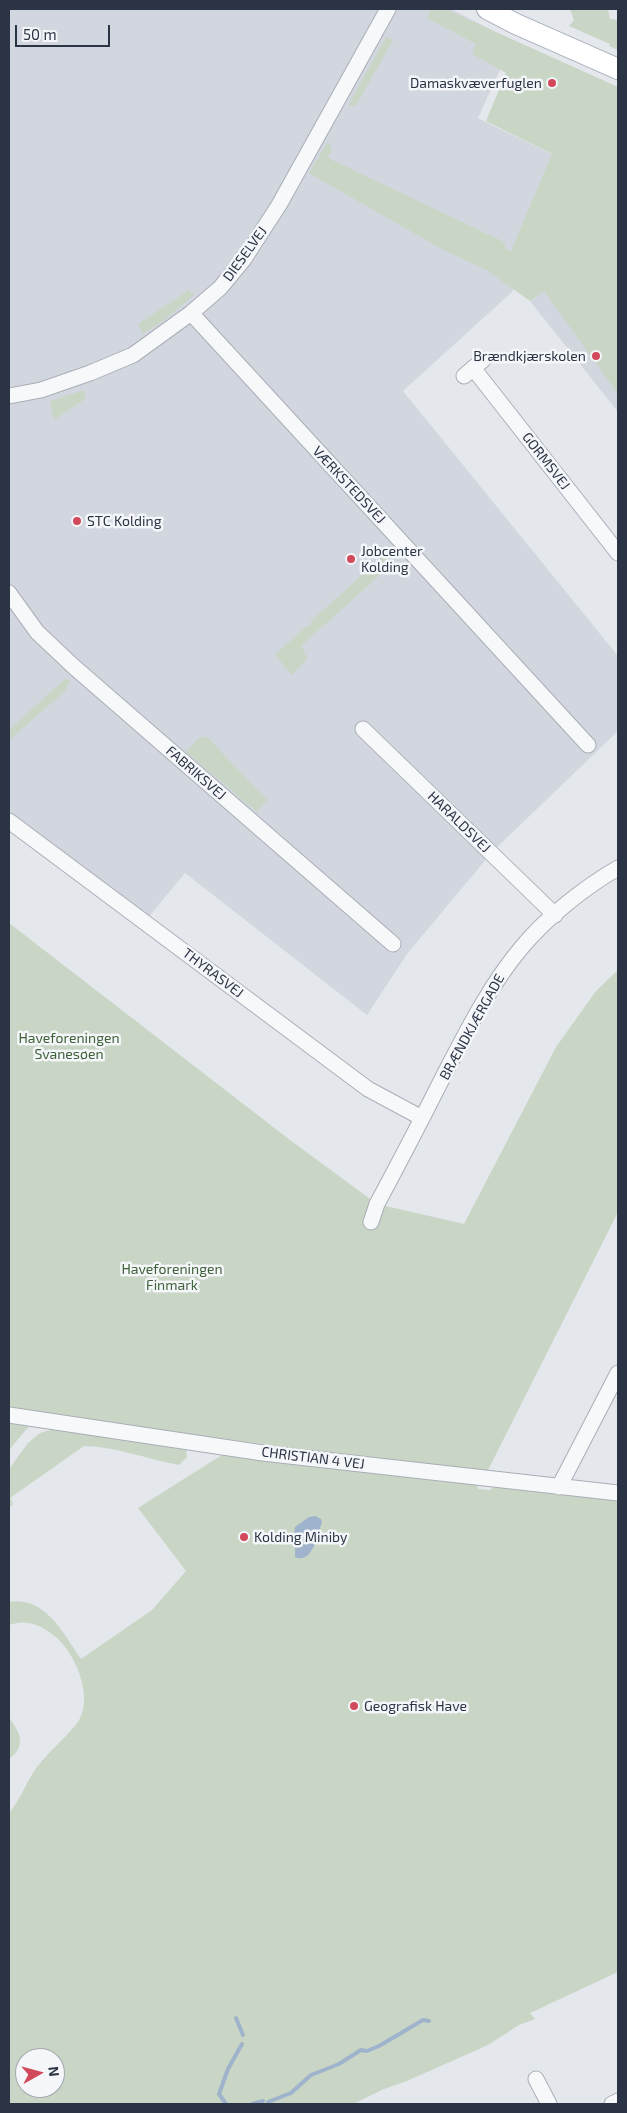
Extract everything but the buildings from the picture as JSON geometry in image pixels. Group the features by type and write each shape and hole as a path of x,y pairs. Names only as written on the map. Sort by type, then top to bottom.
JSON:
{"main road":[{"path":"487,9 516,24 618,69"}],"street":[{"name":"DIESELVEJ","path":"9,396 41,390 90,373 133,355 191,313 220,288 244,259 279,205 314,146 388,9"},
{"name":"VÆRKSTEDSVEJ","path":"191,313 588,745"},
{"name":"GORMSVEJ","path":"473,368 618,553"},
{"name":"FABRIKSVEJ","path":"9,593 37,632 73,666 392,944"},
{"name":"HARALDSVEJ","path":"363,729 555,915"},
{"name":"THYRASVEJ","path":"9,821 368,1089 422,1118"},
{"name":"BRÆNDKJÆRGADE","path":"371,1222 377,1204 479,1009 499,976 523,945 555,915 597,880 618,868"},
{"path":"559,1486 618,1373"},
{"name":"CHRISTIAN 4 VEJ","path":"9,1415 262,1452 618,1493"},
{"path":"536,2079 549,2104"},
{"path":"612,2104 618,2101"}],"shaded area":[{"path":"9,9 451,9 513,41 478,118 557,157 512,292 403,391 618,656 618,731 493,851 407,954 367,1015 185,873 147,919 9,816"},
{"name":"Brændkjærskolen","path":"618,234 618,412 530,301"}],"green space":[{"path":"431,9 445,9 618,87 618,394 544,291 530,301 488,271 442,249 309,173 328,142 332,149 328,157 330,159 506,243 505,249 511,251 552,154 486,121 506,73 472,54 476,44 427,18"},
{"path":"570,9 608,9 610,19 618,20 618,50 609,46 610,44 569,26 574,20"},
{"path":"386,37 393,41 356,105 348,106"},
{"path":"189,290 194,295 143,334 138,324"},
{"path":"84,390 86,396 82,401 54,420 50,401"},
{"path":"391,549 395,550 387,558 392,564 303,644 302,647 307,659 292,675 275,655 305,627 311,625 311,621"},
{"path":"66,678 70,681 64,692 9,740 9,730"},
{"path":"200,737 207,737 267,800 257,812 186,752"},
{"name":"Haveforeningen Finmark","path":"9,923 290,1140 377,1204 464,1224 556,1047 596,991 618,970 618,1212 486,1474 9,1410"},
{"path":"9,1420 31,1424 9,1450"},
{"path":"57,1428 186,1448 187,1457 179,1465 120,1451 84,1446 10,1498 13,1504 9,1508 9,1469 28,1443 40,1433"},
{"name":"Geografisk Have","path":"225,1453 477,1485 478,1489 490,1490 495,1486 618,1501 618,1972 530,2013 535,2019 519,2025 488,2045 353,2104 9,2104 9,1813 37,1767 78,1722 84,1701 81,1677 71,1655 57,1638 35,1624 23,1622 9,1625 9,1602 22,1602 33,1605 43,1611 60,1628 81,1659 152,1610 186,1571 138,1508"},
{"path":"9,1718 19,1734 20,1745 18,1750 9,1759"}],"water":[{"path":"315,1516 321,1519 322,1522 314,1547 306,1556 301,1558 295,1557 295,1527 309,1517"}],"waterway":[{"path":"236,2018 243,2035"},
{"path":"268,2102 291,2093 311,2075 339,2064 361,2050 367,2051 379,2046 423,2020 429,2021"},
{"path":"226,2104 219,2094 228,2069 242,2044"},
{"path":"252,2104 263,2101"}],"place":[{"name":"Damaskvæverfuglen","path":"552,83"},
{"name":"Brændkjærskolen","path":"596,356"},
{"name":"STC Kolding","path":"77,521"},
{"name":"Jobcenter Kolding","path":"351,559"},
{"name":"Kolding Miniby","path":"244,1537"},
{"name":"Geografisk Have","path":"354,1706"}],"park label":[{"name":"Haveforeningen Svanesøen","path":"69,1046"}]}
